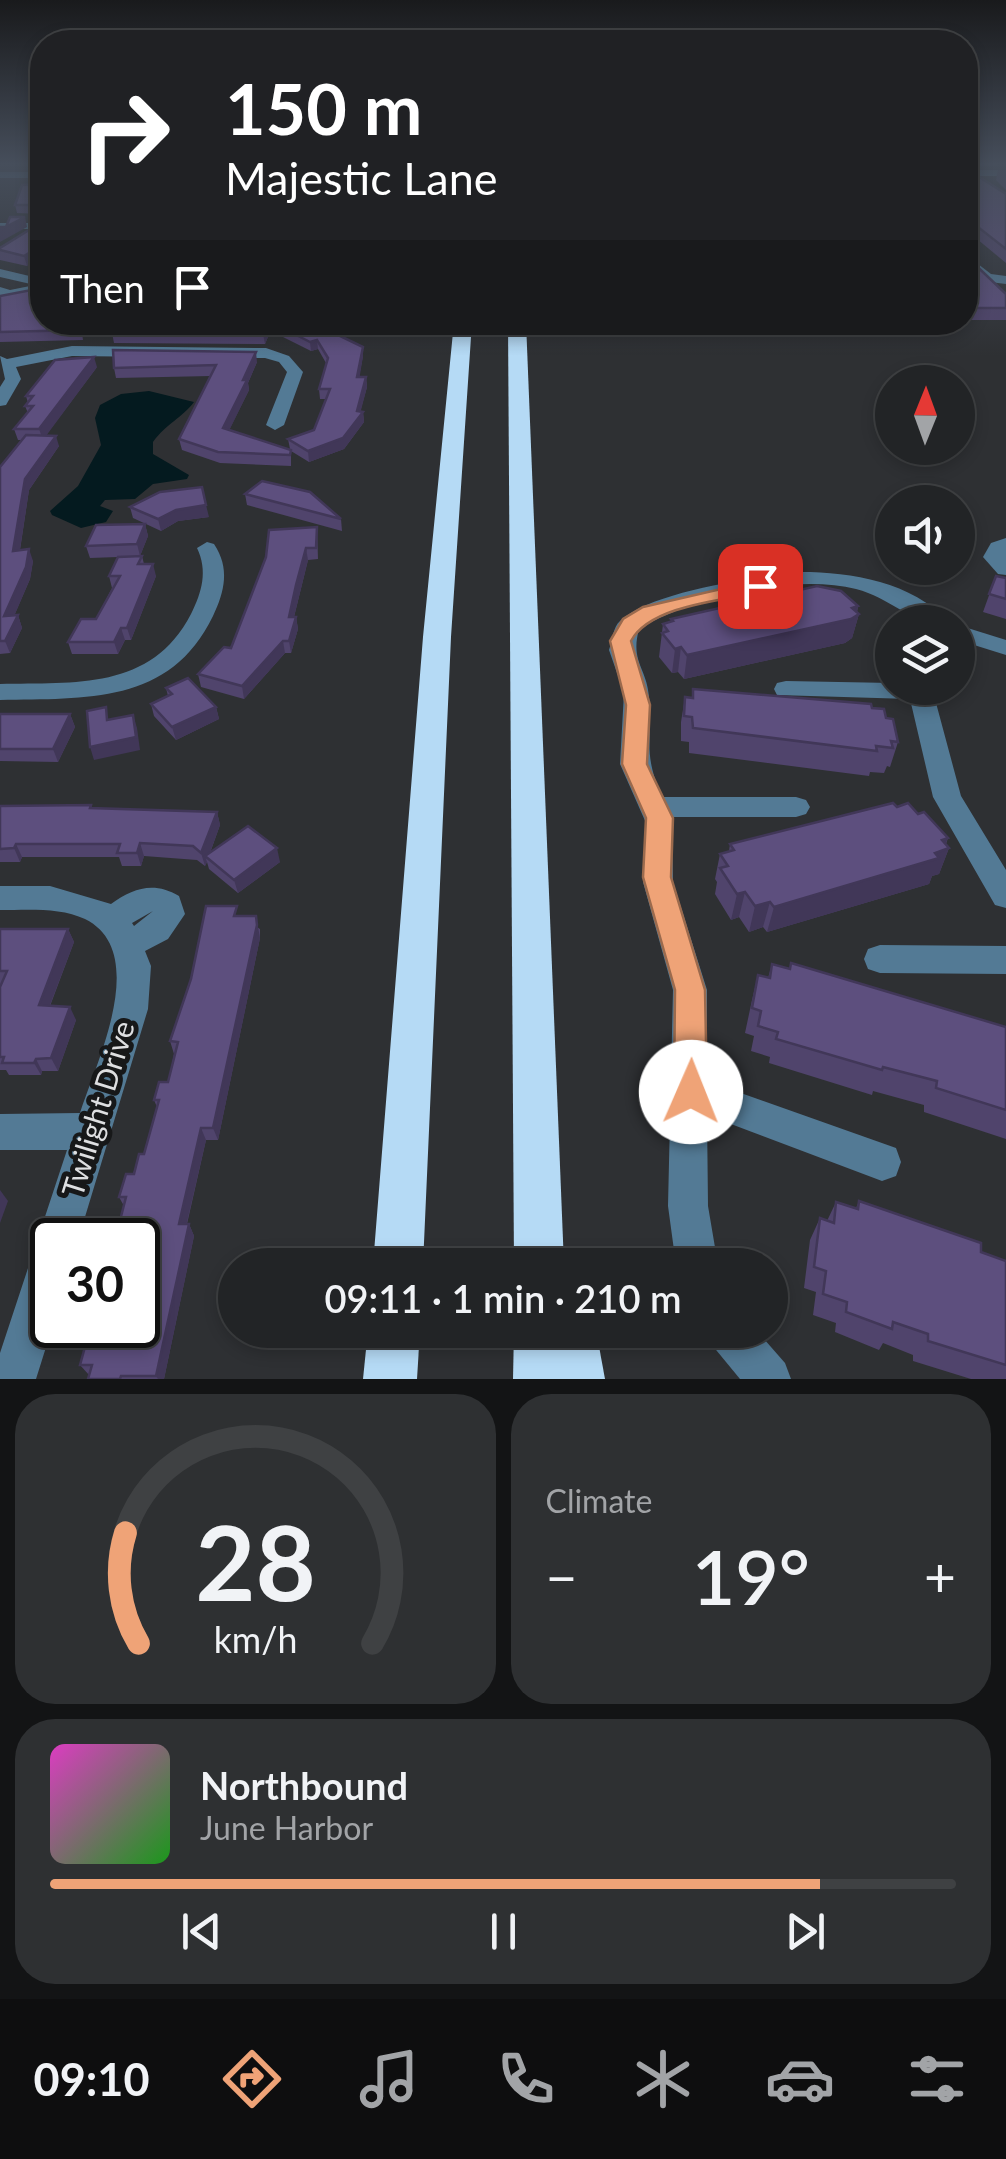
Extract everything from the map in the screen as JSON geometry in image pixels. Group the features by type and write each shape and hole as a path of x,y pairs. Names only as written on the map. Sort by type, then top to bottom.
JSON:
{"highway":[{"path":"399,1248 437,637 462,335"},
{"path":"517,335 539,1248"},
{"path":"536,1096 558,1248"},
{"path":"390,1379 393,1348"},
{"path":"540,1348 540,1379"},
{"path":"573,1348 578,1379"}],"street":[{"path":"14,242 30,232"},
{"path":"978,270 986,278 1006,280"},
{"path":"0,272 30,282"},
{"path":"0,291 10,294 30,289"},
{"path":"3,362 72,351 266,354 288,362 294,372 275,425"},
{"path":"0,401 13,382 12,371 3,362"},
{"path":"1006,544 998,548 994,557 1006,569"},
{"path":"0,692 105,687 166,665 192,641 214,587 216,567 207,548"},
{"path":"694,1248 688,1206 690,990 657,877 661,831 655,807 634,764 638,705 621,645 630,623 664,606 811,576 844,578 888,592 909,605"},
{"path":"975,638 1006,648"},
{"path":"786,690 875,689"},
{"path":"924,705 947,797 1006,896"},
{"path":"655,807 796,807"},
{"name":"Twilight Drive","path":"0,898 74,902 104,914 125,948 131,1009 65,1218"},
{"path":"880,960 1006,960"},
{"path":"691,1092 882,1162"},
{"path":"0,1132 93,1131"},
{"path":"14,1379 30,1328"},
{"path":"743,1348 769,1379"}],"water":[{"path":"149,391 194,402 153,442 153,454 189,475 187,479 153,484 135,499 105,500 100,506 113,511 106,522 81,528 52,515 50,511 78,486 101,445 95,418 100,405 121,394"}],"building":[{"path":"978,227 1006,227 1006,249"},
{"path":"30,229 30,252 24,256 0,248"},
{"path":"978,267 1006,294 1006,308 978,308"},
{"path":"30,290 30,331 0,332 0,296"},
{"path":"296,335 338,335 363,347 357,377 366,377 357,411 363,412 343,438 308,451 288,439 314,430 330,389 319,389 328,358 317,340 310,342"},
{"path":"113,350 256,352 223,428 291,450 290,455 218,452 179,439 216,365 114,368"},
{"path":"94,357 39,429 14,429 33,406 25,406 33,396 26,396 55,360"},
{"path":"26,435 56,436 25,479 13,551 29,549 26,567 4,616 18,615 5,641 0,641 0,467"},
{"path":"262,481 310,492 341,519 245,494"},
{"path":"202,487 206,505 176,510 158,519 130,507 160,492"},
{"path":"145,524 137,544 86,546 96,525"},
{"path":"317,527 316,548 306,548 296,585 289,617 296,617 289,641 283,641 242,686 198,674 224,647 231,648 266,557 269,530"},
{"path":"142,556 138,564 153,564 127,628 121,628 114,642 68,642 81,619 96,619 120,576 109,576 118,557"},
{"path":"996,576 1006,578 1006,599 989,594"},
{"path":"817,586 841,591 858,606 852,608 859,614 851,619 687,655 681,647 675,649 662,633 668,631 663,624 671,619"},
{"path":"188,678 216,707 172,727 151,704 172,694 166,688"},
{"path":"693,689 871,704 872,708 884,709 886,718 893,719 898,742 891,741 893,748 876,746 877,751 693,728 692,717 684,716 685,697 693,698"},
{"path":"106,707 107,720 133,715 136,737 90,747 87,711"},
{"path":"0,714 70,714 53,749 0,749"},
{"path":"893,803 897,807 908,803 918,814 924,812 948,838 942,840 949,848 935,853 939,858 774,907 770,902 755,906 745,892 737,894 720,868 728,866 720,854 734,850 730,844"},
{"path":"91,805 90,808 217,812 201,853 193,846 140,843 137,853 117,853 120,844 16,844 14,848 0,849 0,806"},
{"path":"248,826 277,848 234,880 205,856"},
{"path":"206,906 237,906 234,916 256,916 213,1128 201,1128 179,1224 189,1224 156,1376 88,1379 92,1365 80,1365 85,1348 160,1348 160,1218 121,1218 126,1197 119,1197 126,1174 134,1174 139,1154 144,1154 159,1100 154,1100 159,1082 168,1082 178,1042 170,1041 191,979"},
{"path":"0,929 68,929 39,1005 70,1007 51,1058 36,1059 34,1063 2,1063 0,987 7,971 0,971"},
{"path":"791,963 1006,1027 1006,1110 936,1088 937,1081 883,1067 882,1070 776,1039 778,1032 758,1026 761,1011 752,1008 758,975 770,978 772,964 790,969"},
{"path":"859,1201 981,1243 981,1252 1006,1261 1006,1365 928,1341 928,1334 893,1322 892,1329 846,1312 847,1302 823,1294 826,1271 814,1267 820,1218 834,1223 836,1202 858,1209"}],"route":[{"path":"691,1092 690,990 657,877 660,818 634,764 638,705 621,641 630,623 650,611 760,586"}]}
